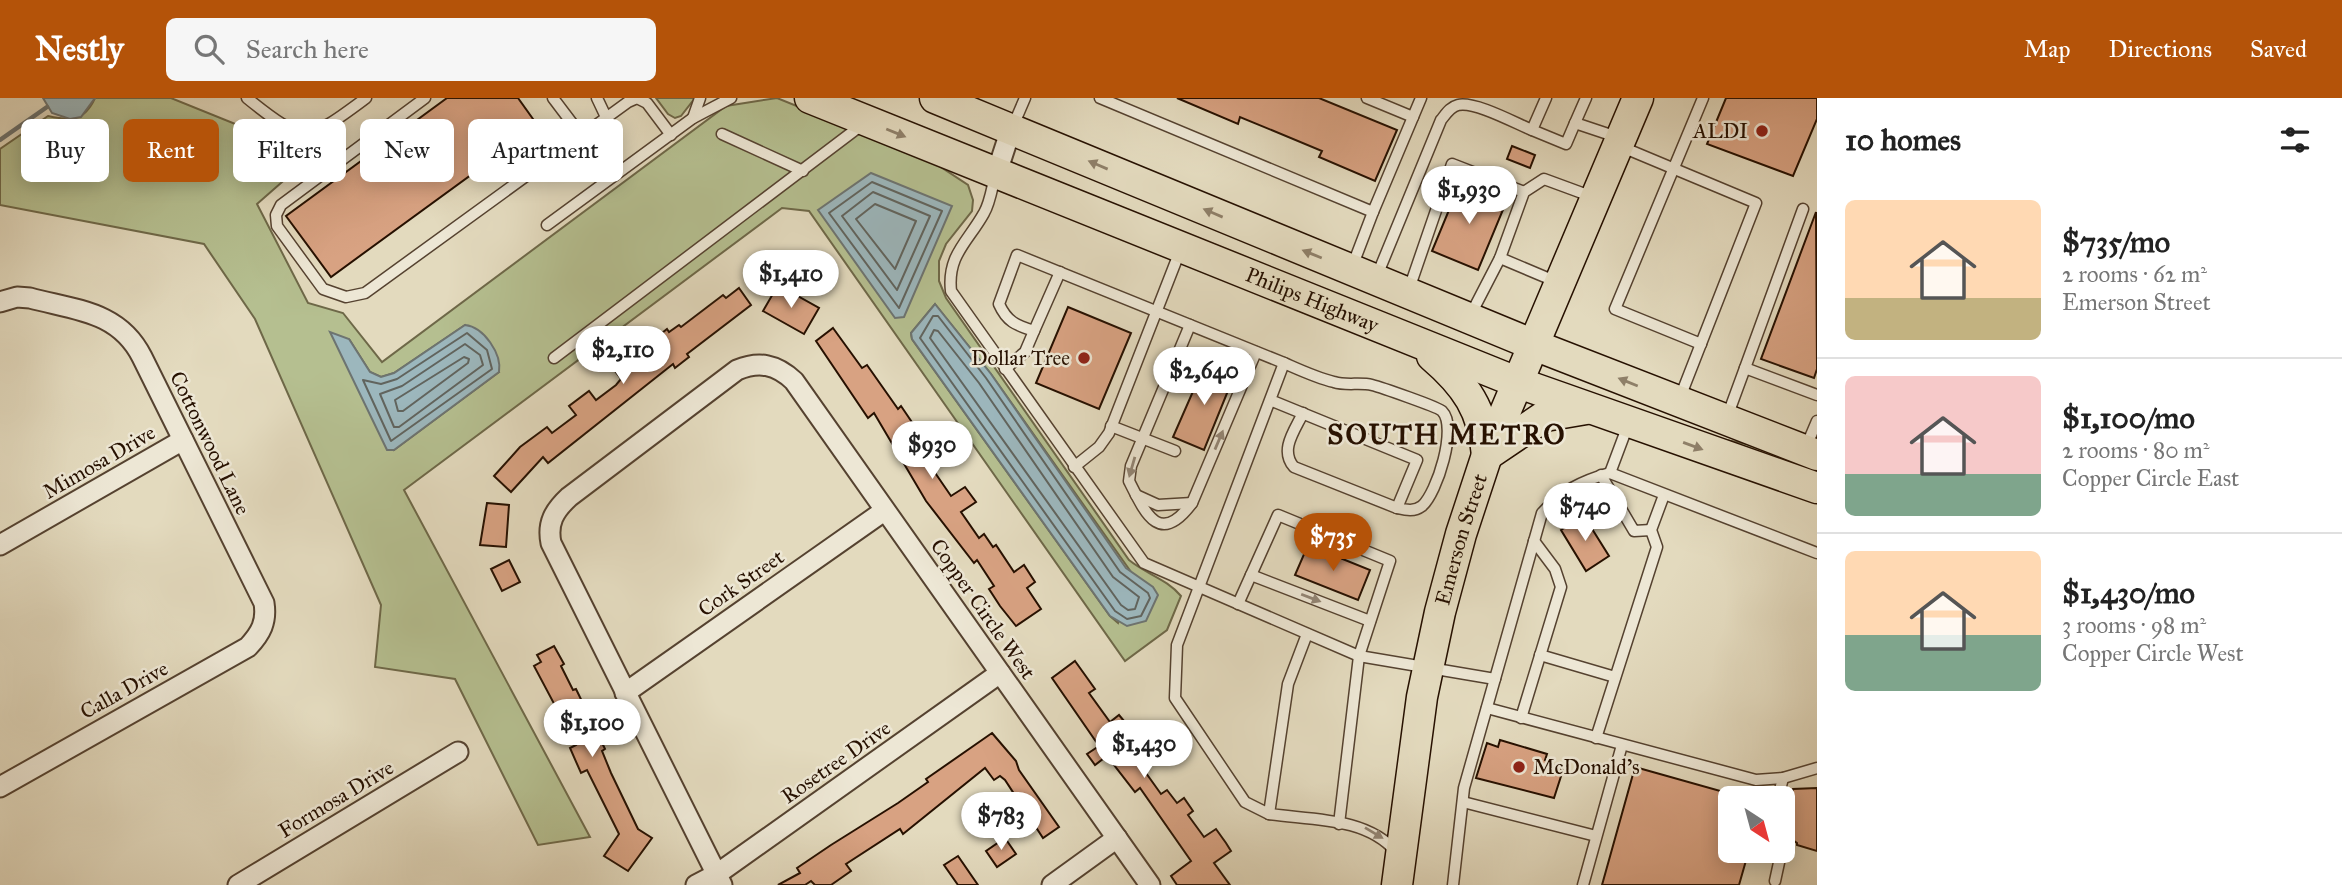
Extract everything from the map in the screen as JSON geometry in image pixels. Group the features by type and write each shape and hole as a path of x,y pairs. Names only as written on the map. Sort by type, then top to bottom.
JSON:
{"main road":[{"name":"Philips Highway","path":"810,98 1519,383 1817,488"},
{"name":"Philips Highway","path":"935,98 1534,345 1811,453"},
{"name":"Emerson Street","path":"1399,872 1428,667 1456,552 1487,456 1638,98"},
{"path":"1417,342 1470,394 1480,414 1487,456 1545,416 1591,409"}],"street":[{"path":"996,175 1011,129"},
{"name":"Cottonwood Lane","path":"0,302 17,297 30,298 111,320 135,342 264,603 264,626"},
{"name":"Copper Circle West","path":"625,693 551,544 548,530 552,518 569,497 737,370 750,365 772,366 794,381 1150,885"},
{"name":"Mimosa Drive","path":"0,545 183,440"},
{"name":"Cork Street","path":"625,693 884,511"},
{"name":"Calla Drive","path":"0,787 248,647 264,626"},
{"name":"Rosetree Drive","path":"696,885 719,880 1000,673"},
{"path":"625,693 719,880"},
{"name":"Formosa Drive","path":"237,885 458,752"},
{"path":"1052,885 1117,838"}],"lane":[{"path":"247,98 279,124 306,135 323,129 366,98"},
{"path":"425,98 281,205 276,215 276,226 323,289 346,297 365,293 517,182"},
{"path":"553,98 569,119"},
{"path":"597,98 606,117"},
{"path":"693,118 700,98"},
{"path":"547,225 693,118 731,98"},
{"path":"1011,129 1025,98"},
{"path":"1100,98 1373,212"},
{"path":"1367,98 1413,117"},
{"path":"1363,275 1373,212 1421,98"},
{"path":"1532,130 1546,98"},
{"path":"1363,275 1441,120 1451,108 1467,101 1566,144 1586,98"},
{"path":"1701,344 1615,309 1703,98"},
{"path":"603,119 637,99 647,103 671,135"},
{"path":"554,358 866,121"},
{"path":"1575,124 1756,203 1678,402"},
{"path":"722,134 803,170"},
{"path":"1407,293 1452,164 1524,192"},
{"path":"996,175 986,211 949,271 951,291 1144,563 1359,656 1495,679"},
{"path":"1469,318 1500,258 1524,192 1544,178 1597,198"},
{"path":"1726,421 1802,209"},
{"path":"1074,467 1099,447 1111,426 1181,249"},
{"path":"1034,331 1014,325 1006,318 999,304 1017,255 1337,383 1372,385 1442,411 1448,422 1449,441 1428,499 1421,507 1409,511 1294,467 1287,453 1288,445 1303,413"},
{"path":"1500,258 1561,284"},
{"path":"1005,369 1025,352 1060,272"},
{"path":"1190,325 1143,439 1129,481 1153,522 1162,525 1182,517 1192,503 1256,352"},
{"path":"1284,363 1177,645 1175,698 1245,802 1269,814 1370,830 1388,843 1399,872"},
{"path":"1745,368 1817,395"},
{"path":"1270,400 1417,460 1397,508"},
{"path":"1811,453 1817,421"},
{"path":"1605,474 1629,423"},
{"path":"1111,426 1175,451"},
{"path":"1605,474 1634,531 1651,530"},
{"path":"1453,885 1463,802 1487,708 1542,513 1556,498 1567,488 1605,474 1817,553"},
{"path":"1136,495 1158,505 1192,503"},
{"path":"1596,738 1657,547 1651,530 1664,495"},
{"path":"1238,604 1278,514 1390,561 1359,656 1339,824"},
{"path":"1521,718 1561,587 1555,569 1534,541"},
{"path":"1251,575 1370,621"},
{"path":"1269,814 1288,684 1307,634"},
{"path":"1540,655 1615,677"},
{"path":"1487,708 1756,780 1783,778 1817,768"},
{"path":"1583,885 1622,745"},
{"path":"1781,786 1783,778"},
{"path":"1463,802 1597,836"},
{"path":"1775,881 1779,863"}],"green space":[{"path":"95,98 171,98 233,123 233,182 282,182 257,204 308,303 343,313 382,362 726,106 777,98 930,160 968,185 973,200 972,211 946,244 939,261 939,281 946,298 1129,560 1169,585 1181,596 1167,630 1125,661 809,211 782,208 404,490 590,837 538,845 455,679 375,667 381,605 255,319 204,244 0,205 0,149 21,135 21,182 109,182 109,119 70,119 86,112","holes":["935,304 991,374 1131,572 1118,623 1110,616 912,339 911,333","465,325 499,372 394,450 349,339 370,372 381,377 394,373"]},
{"path":"656,98 695,98 681,116 675,118 668,114"},
{"path":"1694,434 1758,446 1817,468 1815,472 1803,469"}],"water":[{"path":"43,98 95,98 81,117 70,119 52,113"},
{"path":"871,173 952,206 904,317 895,318 818,210"},
{"path":"935,304 991,374 1126,568 1153,587 1158,595 1146,621 1127,626 1110,616 912,339 911,333"},
{"path":"465,325 479,331 490,342 498,357 499,372 394,450 387,450 330,332 349,339 370,372 381,377 394,373"}],"building":[{"path":"447,98 518,98 533,119 468,119 468,177 331,277 286,216 332,182 346,182 346,172 360,162 360,182 454,182 454,119 418,119"},
{"path":"1177,98 1319,98 1397,130 1375,181 1319,157 1322,151 1240,117 1238,124"},
{"name":"ALDI","path":"1726,98 1817,98 1817,119 1793,176 1707,144"},
{"path":"1512,146 1535,155 1530,168 1507,159"},
{"path":"1461,181 1507,200 1478,270 1432,251"},
{"path":"1816,212 1817,369 1814,378 1761,359"},
{"path":"778,285 819,308 804,334 763,311"},
{"path":"739,288 751,305 687,354 689,357 675,368 673,364 548,463 543,457 511,492 494,476 520,447 547,427 552,433 576,415 569,406 589,391 596,400 616,385 621,379 615,371 667,329 669,332 679,325 681,327 723,295 726,298"},
{"name":"Dollar Tree","path":"1068,307 1131,333 1099,409 1036,383"},
{"path":"833,328 862,368 867,365 898,409 901,406 924,440 916,445 951,496 965,487 976,502 961,512 979,538 984,534 993,547 996,545 1014,572 1024,565 1035,582 1027,588 1041,609 1016,626 989,589 994,586 977,560 974,563 926,501 874,413 868,418 816,341"},
{"path":"1205,364 1234,376 1204,450 1173,437"},
{"path":"487,503 509,505 506,547 480,545"},
{"path":"1584,516 1609,556 1586,571 1561,530"},
{"path":"1308,545 1370,570 1358,600 1295,575"},
{"path":"509,560 520,582 502,591 491,569"},
{"path":"554,646 564,664 561,666 573,690 576,689 605,749 602,751 611,773 638,829 652,838 628,871 604,856 619,834 587,770 581,773 570,748 576,745 534,666 541,662 537,655"},
{"path":"1075,661 1095,689 1089,693 1110,722 1119,715 1154,757 1141,766 1161,794 1167,790 1177,803 1184,798 1193,811 1188,815 1204,837 1216,829 1226,843 1231,851 1214,863 1230,885 1177,885 1171,876 1191,861 1140,788 1135,792 1107,756 1095,765 1087,754 1099,746 1052,678"},
{"path":"992,733 1016,761 1019,770 1059,827 1043,838 1005,780 1000,776 994,780 985,768 903,834 900,829 846,864 851,871 831,885 815,885 811,881 805,885 778,885 800,873 797,868 898,803 928,782 926,779"},
{"name":"McDonald's","path":"1500,740 1547,754 1545,760 1563,770 1554,798 1476,778 1487,743 1498,747"},
{"path":"1635,767 1718,790 1718,863 1745,863 1739,885 1602,885"},
{"path":"1817,788 1817,851 1797,845 1796,842 1796,789"},
{"path":"1005,838 1016,854 997,867 986,851"},
{"path":"958,856 978,885 958,885 944,865"}],"waterway":[{"path":"0,140 47,107"}],"place":[{"name":"ALDI","path":"1762,131"},
{"name":"Dollar Tree","path":"1084,358"},
{"name":"McDonald's","path":"1519,767"}],"district":[{"name":"SOUTH METRO","path":"1447,434"}]}
